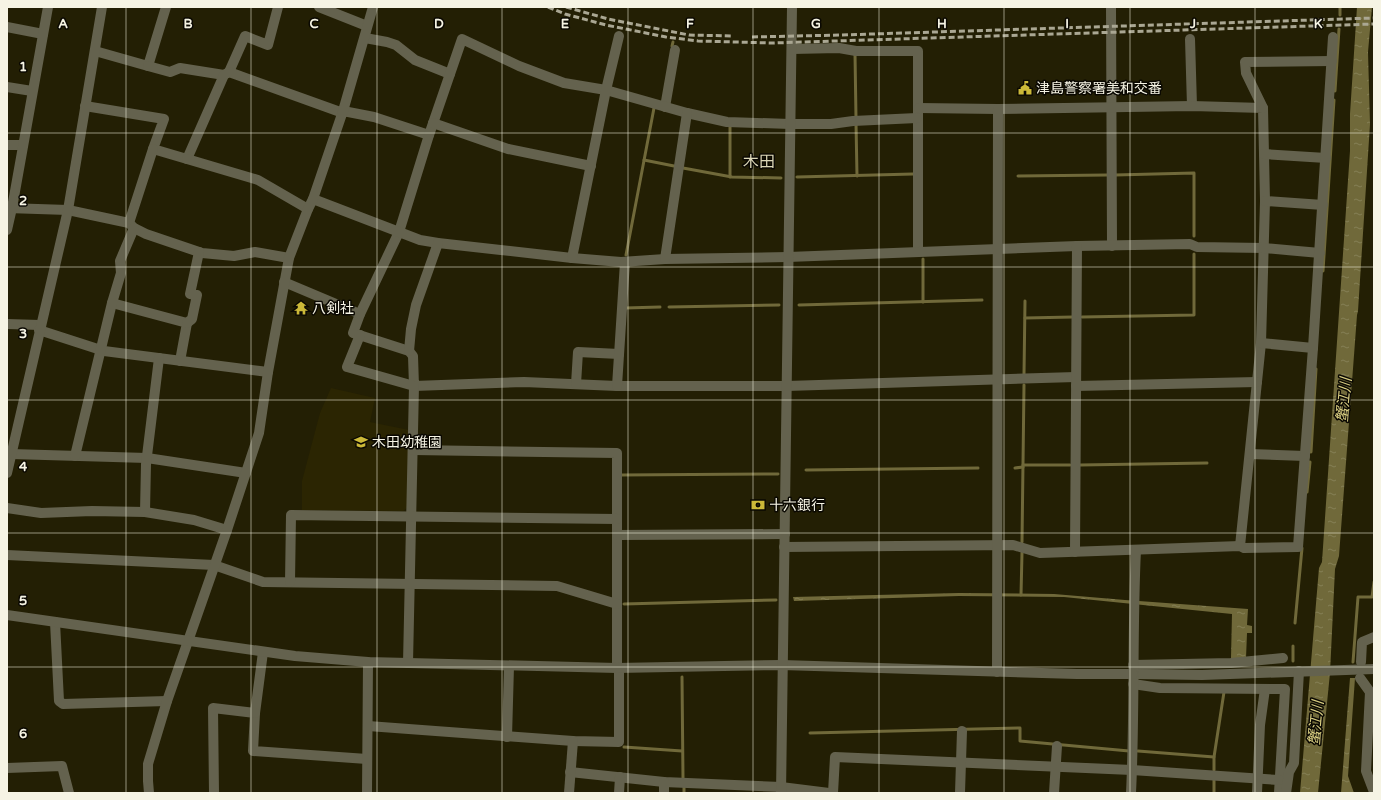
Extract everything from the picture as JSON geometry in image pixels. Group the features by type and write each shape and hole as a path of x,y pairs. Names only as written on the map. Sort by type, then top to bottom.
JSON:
{"street":[{"path":"7,230 48,7"},
{"path":"7,473 68,210 102,7"},
{"path":"148,66 166,7"},
{"path":"187,159 226,73 245,36 268,44 278,7"},
{"path":"319,7 367,26"},
{"path":"149,793 148,764 167,701 227,530 259,433 268,372 289,258 313,199 343,112 373,7"},
{"path":"781,790 792,7"},
{"path":"1111,7 1112,246"},
{"path":"7,27 43,34"},
{"path":"572,258 606,90 620,36"},
{"path":"784,547 1013,545 1040,553 1240,546 1244,548 1298,547 1320,253 1333,37"},
{"path":"365,38 396,45 415,60 450,74"},
{"path":"409,351 353,333 360,314 399,232 429,135 462,39 519,66 564,83 606,90 665,107 727,122 831,124 853,121 917,118"},
{"path":"1190,39 1192,106"},
{"path":"792,50 839,48 856,51 918,51 918,252"},
{"path":"665,107 675,50"},
{"path":"95,51 170,72 180,68 226,73 343,112 374,117 429,135"},
{"path":"1240,546 1261,343 1265,201 1263,108 1246,73 1245,62 1332,61"},
{"path":"7,87 32,91"},
{"path":"75,456 112,303 121,273 120,261 153,149 164,119 86,106"},
{"path":"919,108 998,109 1192,106 1263,108"},
{"path":"997,672 998,109"},
{"path":"665,259 687,112"},
{"path":"434,123 508,148 591,166"},
{"path":"7,145 23,145"},
{"path":"153,149 258,180 308,209"},
{"path":"1264,154 1326,158"},
{"path":"313,199 420,240 572,258 625,262 665,259 788,257 1077,246 1190,244 1196,247 1264,248 1320,253"},
{"path":"1265,201 1323,205"},
{"path":"10,208 68,210 131,226 199,252 234,256 255,252 289,258"},
{"path":"408,663 414,386 412,356 409,351 411,329 416,305 438,243"},
{"path":"1075,552 1077,246"},
{"path":"180,361 187,323 192,319 197,295 190,294 199,252"},
{"path":"617,386 625,262"},
{"path":"284,282 360,314"},
{"path":"112,303 187,323"},
{"path":"7,324 40,328 101,350 268,372"},
{"path":"360,335 347,367 414,386 524,382 617,386 787,386 997,380 1076,382 1257,382"},
{"path":"1261,343 1313,348"},
{"path":"576,384 578,352 619,354"},
{"path":"145,512 147,458 159,358"},
{"path":"368,726 573,742 619,742 617,453 412,450"},
{"path":"11,454 147,458 246,473"},
{"path":"1250,454 1305,456"},
{"path":"7,508 41,513 92,511 145,512 194,520 227,530"},
{"path":"290,582 291,515 617,519"},
{"path":"617,535 785,534"},
{"path":"1131,793 1134,746 1134,603 1136,550"},
{"path":"7,555 214,565 263,582 557,586 617,604"},
{"path":"7,615 263,652 368,662 618,668 782,665 997,672 1202,675 1374,669"},
{"path":"55,622 59,701 63,704 167,701"},
{"path":"1361,662 1362,642 1374,637"},
{"path":"263,652 255,713 253,751 367,759"},
{"path":"1134,674 1283,658"},
{"path":"367,793 368,662"},
{"path":"507,737 509,666"},
{"path":"1286,793 1289,772 1294,763 1301,671"},
{"path":"1134,674 1160,688 1285,689 1279,793"},
{"path":"1360,678 1370,692 1371,724 1366,771 1373,786"},
{"path":"1257,793 1260,725 1265,689"},
{"path":"214,793 213,708 255,713"},
{"path":"960,793 962,731"},
{"path":"569,793 573,742"},
{"path":"1054,793 1057,746"},
{"path":"832,793 835,757 1132,770 1279,780"},
{"path":"7,768 62,766 69,793"},
{"path":"570,772 664,782 829,793"},
{"path":"619,793 620,777"},
{"path":"664,782 664,793"}],"shaded area":[{"name":"木田幼稚園","path":"331,388 375,398 370,422 409,430 407,508 403,511 302,510 302,481 320,413"}],"water":[{"name":"蟹江川","path":"1357,7 1372,7 1368,52 1370,124 1358,311 1339,556 1335,569 1330,673 1318,793 1300,793 1319,568 1322,562 1350,151 1350,114"},
{"path":"959,593 1054,594 1248,609 1247,625 1252,626 1252,633 1247,633 1246,658 1231,658 1232,614 1064,597 959,596 794,601 793,597"},
{"path":"1350,678 1355,678 1348,776 1354,793 1341,793"}],"waterway":[{"path":"1340,7 1340,15"},
{"path":"1335,91 1339,29"},
{"path":"672,46 673,42"},
{"path":"855,54 856,118"},
{"path":"1323,271 1334,100"},
{"path":"626,255 654,108"},
{"path":"856,123 857,176"},
{"path":"730,126 730,177"},
{"path":"644,160 674,166"},
{"path":"683,168 732,177 781,178"},
{"path":"1115,175 1194,173 1194,236"},
{"path":"797,177 913,174"},
{"path":"1018,176 1107,175"},
{"path":"1082,317 1194,315 1194,254"},
{"path":"923,259 923,302"},
{"path":"799,305 982,300"},
{"path":"1024,374 1025,301"},
{"path":"669,307 779,305"},
{"path":"625,306 625,308 660,307"},
{"path":"1025,318 1073,317"},
{"path":"1311,452 1316,369"},
{"path":"1022,542 1024,385"},
{"path":"1307,492 1310,462"},
{"path":"1080,465 1207,463"},
{"path":"1023,465 1070,465"},
{"path":"1015,468 1023,467"},
{"path":"806,470 978,468"},
{"path":"621,475 778,474"},
{"path":"1295,623 1302,548"},
{"path":"1021,595 1022,553"},
{"path":"1353,662 1358,597 1372,597 1374,582"},
{"path":"624,604 776,600"},
{"path":"1293,646 1293,661"},
{"path":"682,677 683,778"},
{"path":"1214,770 1214,757 1224,692"},
{"path":"810,733 1020,728 1020,741 1129,751"},
{"path":"624,747 682,751"},
{"path":"1138,751 1214,757"},
{"path":"1214,777 1214,793"},
{"path":"684,787 684,793"}],"railway":[{"path":"548,7 565,14 606,25 666,37 698,41 772,43 1374,24"},
{"path":"566,7 608,19 689,35 732,36"},
{"path":"752,37 1374,18"}],"place":[{"name":"津島警察署美和交番","path":"1025,88"},
{"name":"八剣社","path":"301,308"},
{"name":"木田幼稚園","path":"361,442"},
{"name":"十六銀行","path":"758,505"}],"district":[{"name":"木田","path":"759,161"}]}
